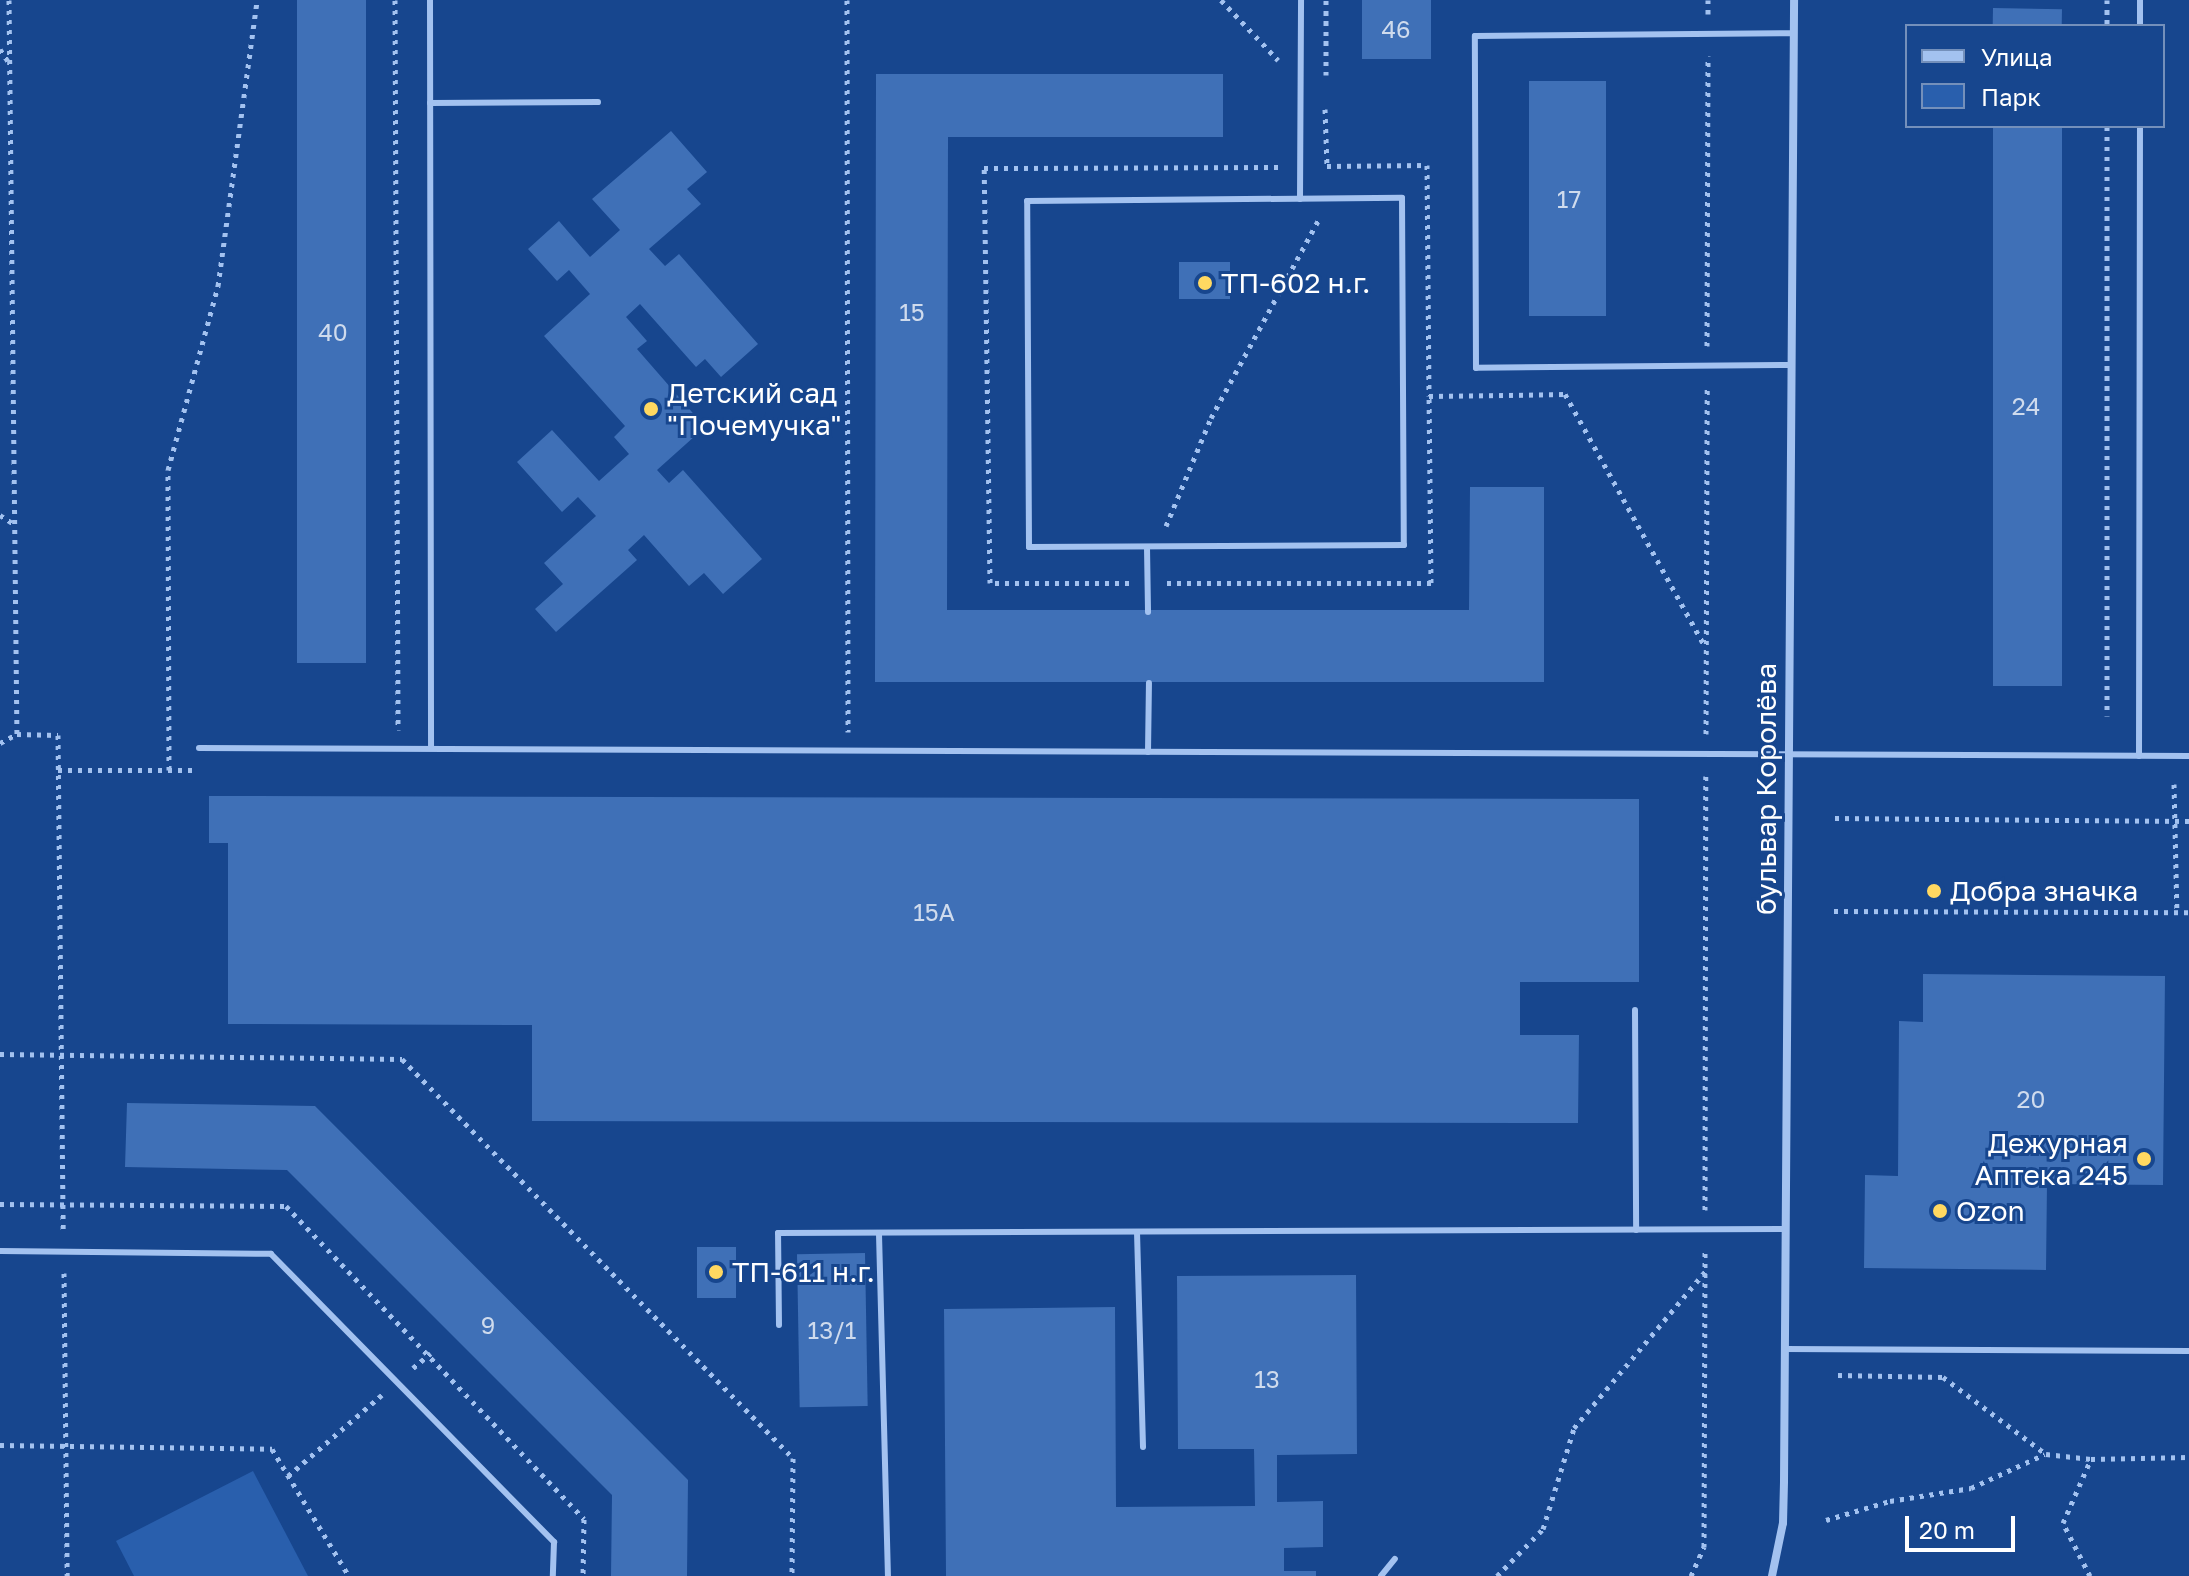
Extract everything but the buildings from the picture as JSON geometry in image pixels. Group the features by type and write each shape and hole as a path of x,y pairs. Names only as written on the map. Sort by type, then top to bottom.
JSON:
{"street":[{"name":"бульвар Королёва","path":"1772,1576 1783,1523 1794,0"}],"lane":[{"path":"430,0 431,748"},
{"path":"1300,199 1301,0"},
{"path":"2140,0 2140,24"},
{"path":"1791,365 1476,368 1475,36 1794,33"},
{"path":"430,103 598,102"},
{"path":"2139,756 2140,128"},
{"path":"1402,198 1404,545 1029,547 1027,201 1322,199 1402,198"},
{"path":"1147,547 1148,612"},
{"path":"1148,752 1149,683"},
{"path":"199,748 2189,756"},
{"path":"1635,1010 1636,1230"},
{"path":"779,1325 778,1233 1785,1229"},
{"path":"1137,1232 1143,1447"},
{"path":"879,1234 888,1576"},
{"path":"0,1251 271,1254 554,1542 553,1576"},
{"path":"1785,1349 2189,1351"},
{"path":"1381,1576 1395,1559"}],"path":[{"path":"9,0 17,734"},
{"path":"169,770 168,470 218,286 257,0"},
{"path":"395,0 398,749"},
{"path":"1221,0 1325,110"},
{"path":"1691,1576 1704,1547 1708,0"},
{"path":"2107,0 2107,24"},
{"path":"848,1 848,750"},
{"path":"0,49 9,64"},
{"path":"2107,128 2107,716"},
{"path":"1166,597 1166,583 1166,547 1166,521 1205,433 1318,228 1327,166 984,168 990,583 1166,583 1431,583 1429,396"},
{"path":"0,515 15,525"},
{"path":"0,743 17,734 58,735 67,1576"},
{"path":"2174,784 2177,912"},
{"path":"1835,818 2189,821"},
{"path":"1834,911 2189,912"},
{"path":"0,1054 402,1059 793,1458 792,1576"},
{"path":"1497,1576 1543,1529 1574,1428 1705,1272"},
{"path":"288,1476 431,1353"},
{"path":"1838,1375 1943,1377 2046,1454 2091,1459 2189,1457"},
{"path":"0,1445 272,1449 349,1576"},
{"path":"1826,1520 1890,1501 1971,1488 2046,1454"},
{"path":"2090,1576 2063,1523 2091,1459"}],"green space":[{"path":"253,1471 308,1576 134,1576 116,1541"}],"place":[{"name":"ТП-602 н.г.","path":"1205,283"},
{"name":"Детский сад \"Почемучка\"","path":"651,409"},
{"name":"Добра значка","path":"1934,891"},
{"name":"Дежурная Аптека 245","path":"2144,1159"},
{"name":"Ozon","path":"1940,1211"},
{"name":"ТП-611 н.г.","path":"716,1272"}]}
